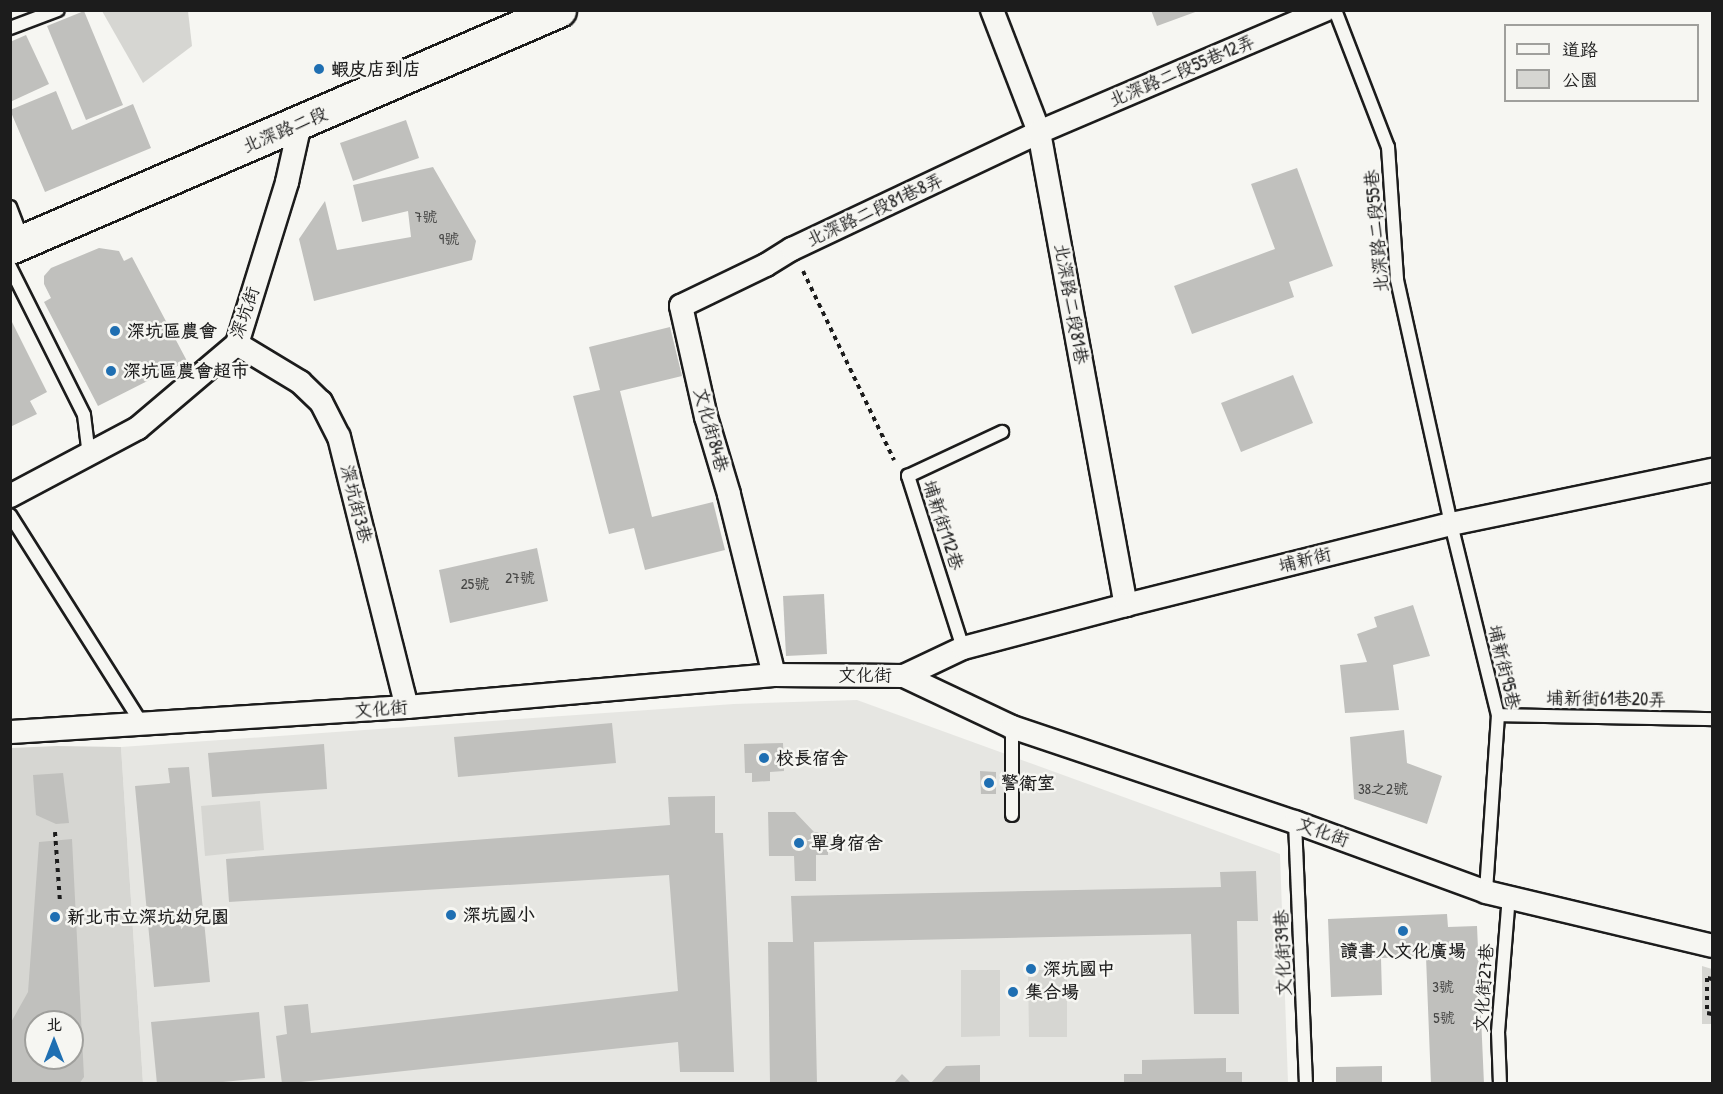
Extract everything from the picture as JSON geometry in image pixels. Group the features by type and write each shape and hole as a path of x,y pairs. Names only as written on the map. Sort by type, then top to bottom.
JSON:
{"main road":[{"name":"北深路二段","path":"15,252 559,10"}],"street":[{"name":"北深路二段81巷","path":"992,10 1039,132 1126,604"},
{"name":"北深路二段55巷12弄","path":"1039,132 1325,10"},
{"name":"深坑街","path":"10,496 138,428 237,344 287,182 300,124"},
{"name":"北深路二段81巷8弄","path":"792,249 1039,132"},
{"name":"文化街84巷","path":"774,675 729,494 706,417 681,306 766,265 792,249"},
{"name":"深坑街3巷","path":"237,344 300,382 321,402 339,437 407,707"},
{"name":"埔新街","path":"904,676 963,648 1126,604 1451,524 1713,470"},
{"name":"文化街","path":"10,732 407,707 774,675 904,676 1011,727 1295,822 1486,892 1713,946"}],"lane":[{"path":"10,28 58,10"},
{"name":"北深路二段55巷","path":"1335,10 1388,147 1398,280 1451,524"},
{"path":"10,207 15,252 84,415 89,454"},
{"name":"埔新街112巷","path":"963,648 908,476 1002,432"},
{"path":"10,514 143,724"},
{"name":"埔新街95巷","path":"1451,524 1498,715 1486,892"},
{"name":"埔新街61巷20弄","path":"1498,715 1713,719"},
{"path":"1011,727 1011,814"},
{"name":"文化街39巷","path":"1295,822 1306,1083"},
{"name":"文化街27巷","path":"1500,1083 1498,1032 1509,896"}],"path":[{"name":"北深路二段81巷8弄","path":"792,249 894,460"},
{"path":"55,832 60,901"},
{"path":"1713,979 1707,978 1707,1013 1713,1014"}],"shaded area":[{"path":"857,700 1280,854 1288,1083 143,1083 121,747 734,704"}],"green space":[{"path":"102,11 188,11 192,46 143,83"},
{"path":"121,747 143,1083 11,1084 11,748"},
{"path":"260,801 264,850 205,856 201,806"},
{"path":"1702,966 1712,969 1712,1024 1702,1024"},
{"path":"961,970 1000,970 1000,1036 961,1037"},
{"path":"1028,970 1067,970 1067,1037 1029,1037"}],"building":[{"path":"1151,10 1198,10 1198,11 1157,26"},
{"path":"84,11 123,105 86,120 47,26"},
{"path":"26,35 49,84 10,102 10,42"},
{"path":"56,91 72,130 133,104 151,148 45,192 10,110"},
{"path":"406,120 419,158 353,181 340,143"},
{"path":"433,167 476,241 472,260 314,301 299,239 325,201 337,250 411,237 408,211 362,222 353,185"},
{"path":"1297,168 1333,266 1289,282 1294,297 1192,334 1174,286 1275,249 1251,184"},
{"name":"深坑區農會","path":"99,248 119,251 124,261 132,257 187,361 98,406 44,302 51,298 44,284 44,276 51,268"},
{"path":"10,318 47,392 30,401 37,414 10,427"},
{"path":"670,327 682,376 620,391 652,517 713,502 725,550 645,570 634,528 609,534 573,396 600,390 589,347"},
{"path":"1293,375 1313,423 1241,452 1221,403"},
{"path":"537,548 548,601 450,623 439,570"},
{"path":"824,594 827,654 786,656 783,596"},
{"path":"1413,605 1430,656 1393,665 1399,710 1345,713 1340,665 1367,662 1357,634 1377,627 1374,617"},
{"path":"612,723 616,763 458,777 454,737"},
{"path":"1404,730 1407,763 1442,776 1427,824 1354,799 1350,737"},
{"name":"校長宿舍","path":"783,743 784,771 770,772 770,781 752,782 752,773 745,773 744,744"},
{"path":"324,744 327,789 212,797 208,753"},
{"path":"189,767 210,982 154,987 135,786 170,783 168,768"},
{"name":"警衛室","path":"980,771 996,772 996,794 981,794"},
{"path":"63,773 69,823 56,824 36,815 33,775"},
{"path":"715,796 715,833 723,833 734,1072 680,1072 678,1042 282,1084 276,1036 287,1034 284,1006 308,1004 311,1033 678,991 669,875 229,902 226,859 670,825 668,797"},
{"name":"單身宿舍","path":"768,812 795,812 814,832 828,832 828,855 816,855 816,881 795,881 794,856 769,856"},
{"name":"新北市立深坑幼兒園","path":"72,839 81,1010 24,1010 24,1070 84,1070 84,1077 79,1084 10,1084 10,1024 28,992 39,842"},
{"path":"1256,871 1258,921 1237,921 1239,1014 1194,1014 1191,934 814,942 817,1084 770,1084 768,942 793,942 791,896 1221,887 1220,872"},
{"path":"1447,914 1448,927 1477,926 1484,1084 1431,1084 1426,957 1381,958 1382,995 1331,997 1328,919"},
{"path":"259,1012 265,1078 203,1084 157,1084 151,1022"},
{"path":"1226,1058 1226,1072 1242,1072 1242,1084 1124,1084 1124,1074 1142,1074 1142,1060"},
{"path":"980,1065 980,1084 930,1084 946,1066"},
{"path":"1382,1066 1382,1084 1336,1084 1336,1067"},
{"path":"902,1074 912,1084 893,1084"}],"place":[{"name":"蝦皮店到店","path":"319,69"},
{"name":"深坑區農會","path":"115,331"},
{"name":"深坑區農會超市","path":"111,371"},
{"name":"校長宿舍","path":"764,758"},
{"name":"警衛室","path":"989,783"},
{"name":"單身宿舍","path":"799,843"},
{"name":"深坑國小","path":"451,915"},
{"name":"新北市立深坑幼兒園","path":"55,917"},
{"name":"讀書人文化廣場","path":"1403,931"},
{"name":"深坑國中","path":"1031,969"},
{"name":"集合場","path":"1013,992"}]}
